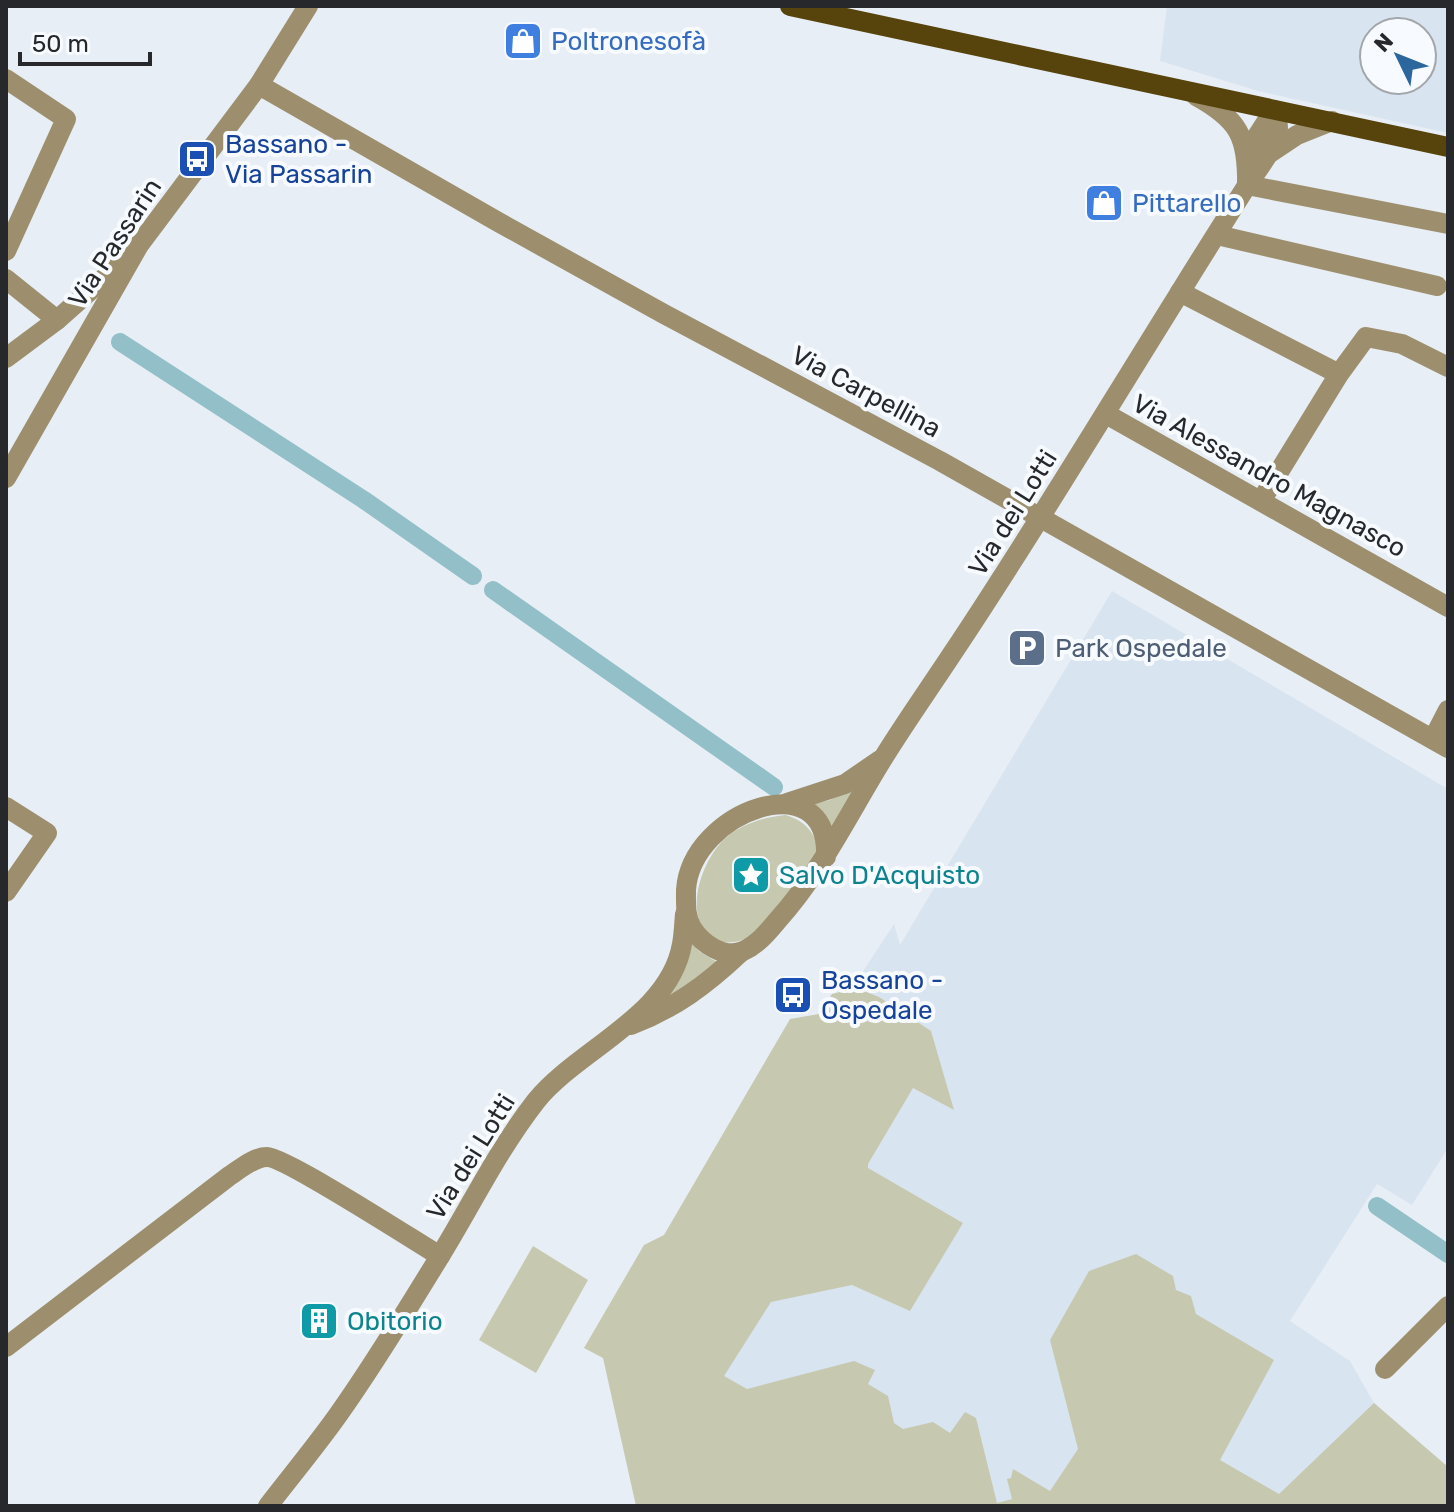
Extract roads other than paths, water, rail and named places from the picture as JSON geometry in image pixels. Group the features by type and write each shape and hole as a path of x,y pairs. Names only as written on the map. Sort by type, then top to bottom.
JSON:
{"main road":[{"path":"790,6 859,13 1185,90 1448,147"}],"street":[{"name":"Via Passarin","path":"6,478 139,245 259,85 308,6"},
{"path":"6,79 66,119 6,251"},
{"name":"Via Carpellina","path":"259,85 650,307 1042,518 1440,744"},
{"path":"1185,90 1217,108 1238,129 1244,143 1247,175"},
{"path":"1267,156 1278,130 1274,110"},
{"name":"Via dei Lotti","path":"624,1028 661,1013 706,985 740,953 759,942 803,892 883,758 1042,518 1217,235 1247,175 1254,141 1274,110"},
{"path":"1247,175 1297,135 1332,121"},
{"path":"1247,175 1448,224"},
{"path":"1217,235 1437,286"},
{"path":"6,358 101,283 139,245"},
{"path":"6,279 57,320"},
{"path":"1180,292 1339,374"},
{"path":"1261,501 1339,374 1366,337 1402,344 1448,367"},
{"name":"Via Alessandro Magnasco","path":"1106,414 1448,607"},
{"path":"1440,744 1448,710"},
{"name":"Via dei Lotti","path":"268,1506 339,1414 440,1256 498,1155 537,1099 570,1068 624,1028 656,996 673,971 682,946 690,871 707,841 724,823 745,812 766,805 787,803 845,784 883,758"},
{"path":"787,803 806,810 821,826 827,843 826,857"},
{"path":"6,807 47,833 6,892"},
{"path":"685,910 691,927 700,938 725,953 740,953"},
{"path":"6,1347 228,1177 251,1162 267,1157 281,1161 440,1256"},
{"path":"1385,1369 1448,1306"}],"waterway":[{"path":"120,342 364,500 473,576"},
{"path":"493,590 774,787"},
{"path":"1377,1206 1448,1254"}],"place":[{"name":"Poltronesofà","path":"523,41"},
{"name":"Bassano - Via Passarin","path":"197,159"},
{"name":"Pittarello","path":"1104,203"},
{"name":"Park Ospedale","path":"1027,648"},
{"name":"Salvo D'Acquisto","path":"751,875"},
{"name":"Bassano - Ospedale","path":"793,995"},
{"name":"Obitorio","path":"319,1321"}]}
